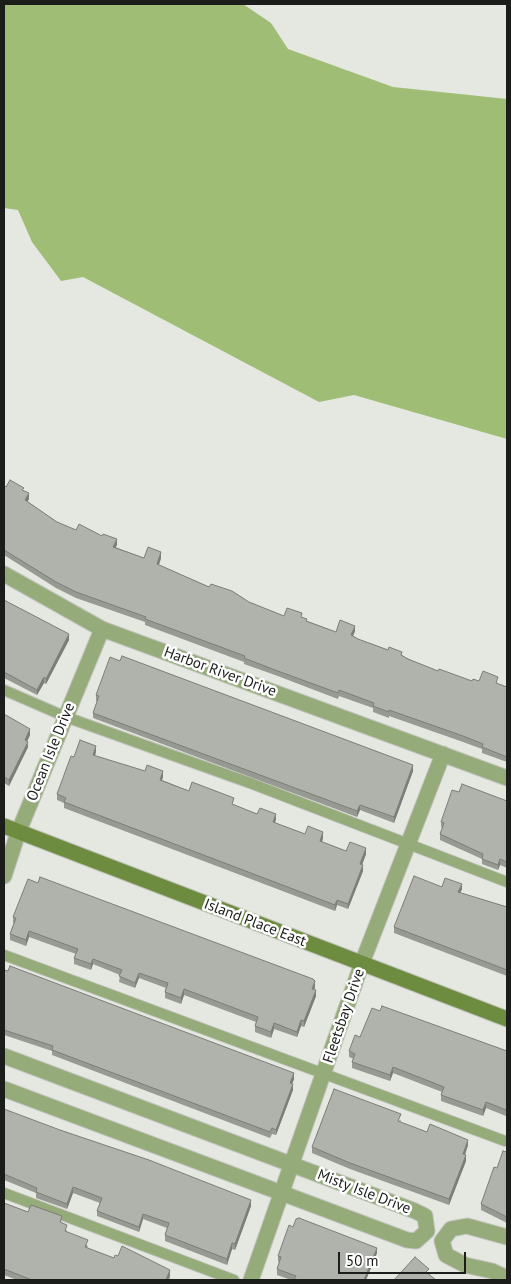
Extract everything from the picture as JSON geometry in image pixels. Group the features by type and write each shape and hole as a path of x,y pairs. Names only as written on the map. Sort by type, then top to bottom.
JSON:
{"street":[{"name":"Harbor River Drive","path":"4,574 102,629 507,778"},
{"name":"Ocean Isle Drive","path":"4,876 18,833 102,629"},
{"name":"Fleetsbay Drive","path":"252,1280 362,963 443,754"},
{"name":"Island Place East","path":"4,826 18,833 507,1019"},
{"name":"Misty Isle Drive","path":"4,1056 415,1211 425,1216 427,1231 416,1241 407,1240 4,1089"},
{"path":"507,1237 467,1226 451,1229 442,1241 446,1255 465,1265 492,1270 507,1278"}],"lane":[{"path":"4,690 66,717 507,882"},
{"path":"4,955 505,1141"},
{"path":"4,1193 234,1280"}],"shaded area":[{"path":"4,4 243,4 271,23 288,49 393,87 507,99 507,439 354,395 319,402 83,277 61,281 32,242 18,210 4,208"}],"building":[{"path":"10,480 29,493 25,500 57,522 76,530 79,524 102,536 103,534 117,539 113,547 144,558 148,547 161,552 157,564 209,587 211,584 232,591 249,602 284,616 287,608 302,613 301,617 307,619 306,621 336,632 340,620 355,626 351,635 358,639 388,650 389,647 402,652 401,655 408,659 438,671 439,669 472,681 473,679 479,681 483,671 498,677 496,683 507,687 507,757 482,747 483,744 463,736 389,710 389,712 373,706 374,703 339,690 338,693 275,670 244,658 245,656 145,619 146,617 76,592 56,582 4,550 4,485 6,487"},
{"path":"4,600 69,634 46,679 44,677 37,690 4,672"},
{"path":"122,656 413,765 394,817 360,805 357,811 93,713 99,696 96,695 110,657 120,661"},
{"path":"4,714 30,729 25,740 28,742 9,780 4,777"},
{"path":"80,740 96,746 93,755 145,771 147,765 163,771 160,780 189,791 192,782 234,798 232,804 257,814 260,808 276,814 273,822 305,834 308,826 323,832 320,841 346,851 350,842 366,848 360,864 363,865 348,904 337,900 335,905 64,802 66,798 57,794 71,756 74,757"},
{"path":"462,784 507,801 507,862 500,859 498,865 482,859 483,854 440,834 444,823 441,822 452,790 459,792"},
{"path":"414,876 442,887 445,878 462,884 458,892 507,907 507,970 394,927"},
{"path":"40,877 313,979 315,981 312,989 316,990 304,1021 301,1020 297,1032 274,1023 271,1032 255,1026 258,1017 184,989 181,998 165,992 168,983 139,973 135,983 119,976 122,970 93,959 91,964 74,958 78,949 29,931 26,940 10,934 16,918 13,917 28,879 38,883"},
{"path":"10,966 294,1073 290,1083 293,1084 276,1130 272,1128 270,1132 52,1050 53,1046 4,1030 4,970 8,971"},
{"path":"382,1006 507,1051 506,1110 486,1102 483,1110 441,1095 444,1087 393,1067 390,1075 352,1062 355,1054 349,1051 355,1035 360,1037 372,1008 380,1011"},
{"path":"334,1089 401,1114 398,1121 427,1132 430,1124 468,1140 463,1154 466,1155 449,1199 312,1147"},
{"path":"4,1109 149,1160 251,1200 235,1244 232,1243 227,1259 165,1235 169,1223 143,1214 139,1227 97,1211 102,1198 73,1187 67,1204 36,1192 37,1188 4,1174"},
{"path":"503,1151 507,1152 507,1217 481,1204 494,1167 497,1168"},
{"path":"4,1203 28,1212 31,1205 62,1216 60,1222 67,1225 65,1231 88,1240 85,1247 114,1258 115,1255 118,1256 122,1246 170,1270 166,1280 32,1280 4,1269"},
{"path":"299,1218 377,1248 364,1280 294,1280 296,1276 277,1269 281,1257 278,1256 289,1225 293,1227 296,1219"},
{"path":"415,1257 429,1269 426,1272 436,1280 394,1280"}]}
